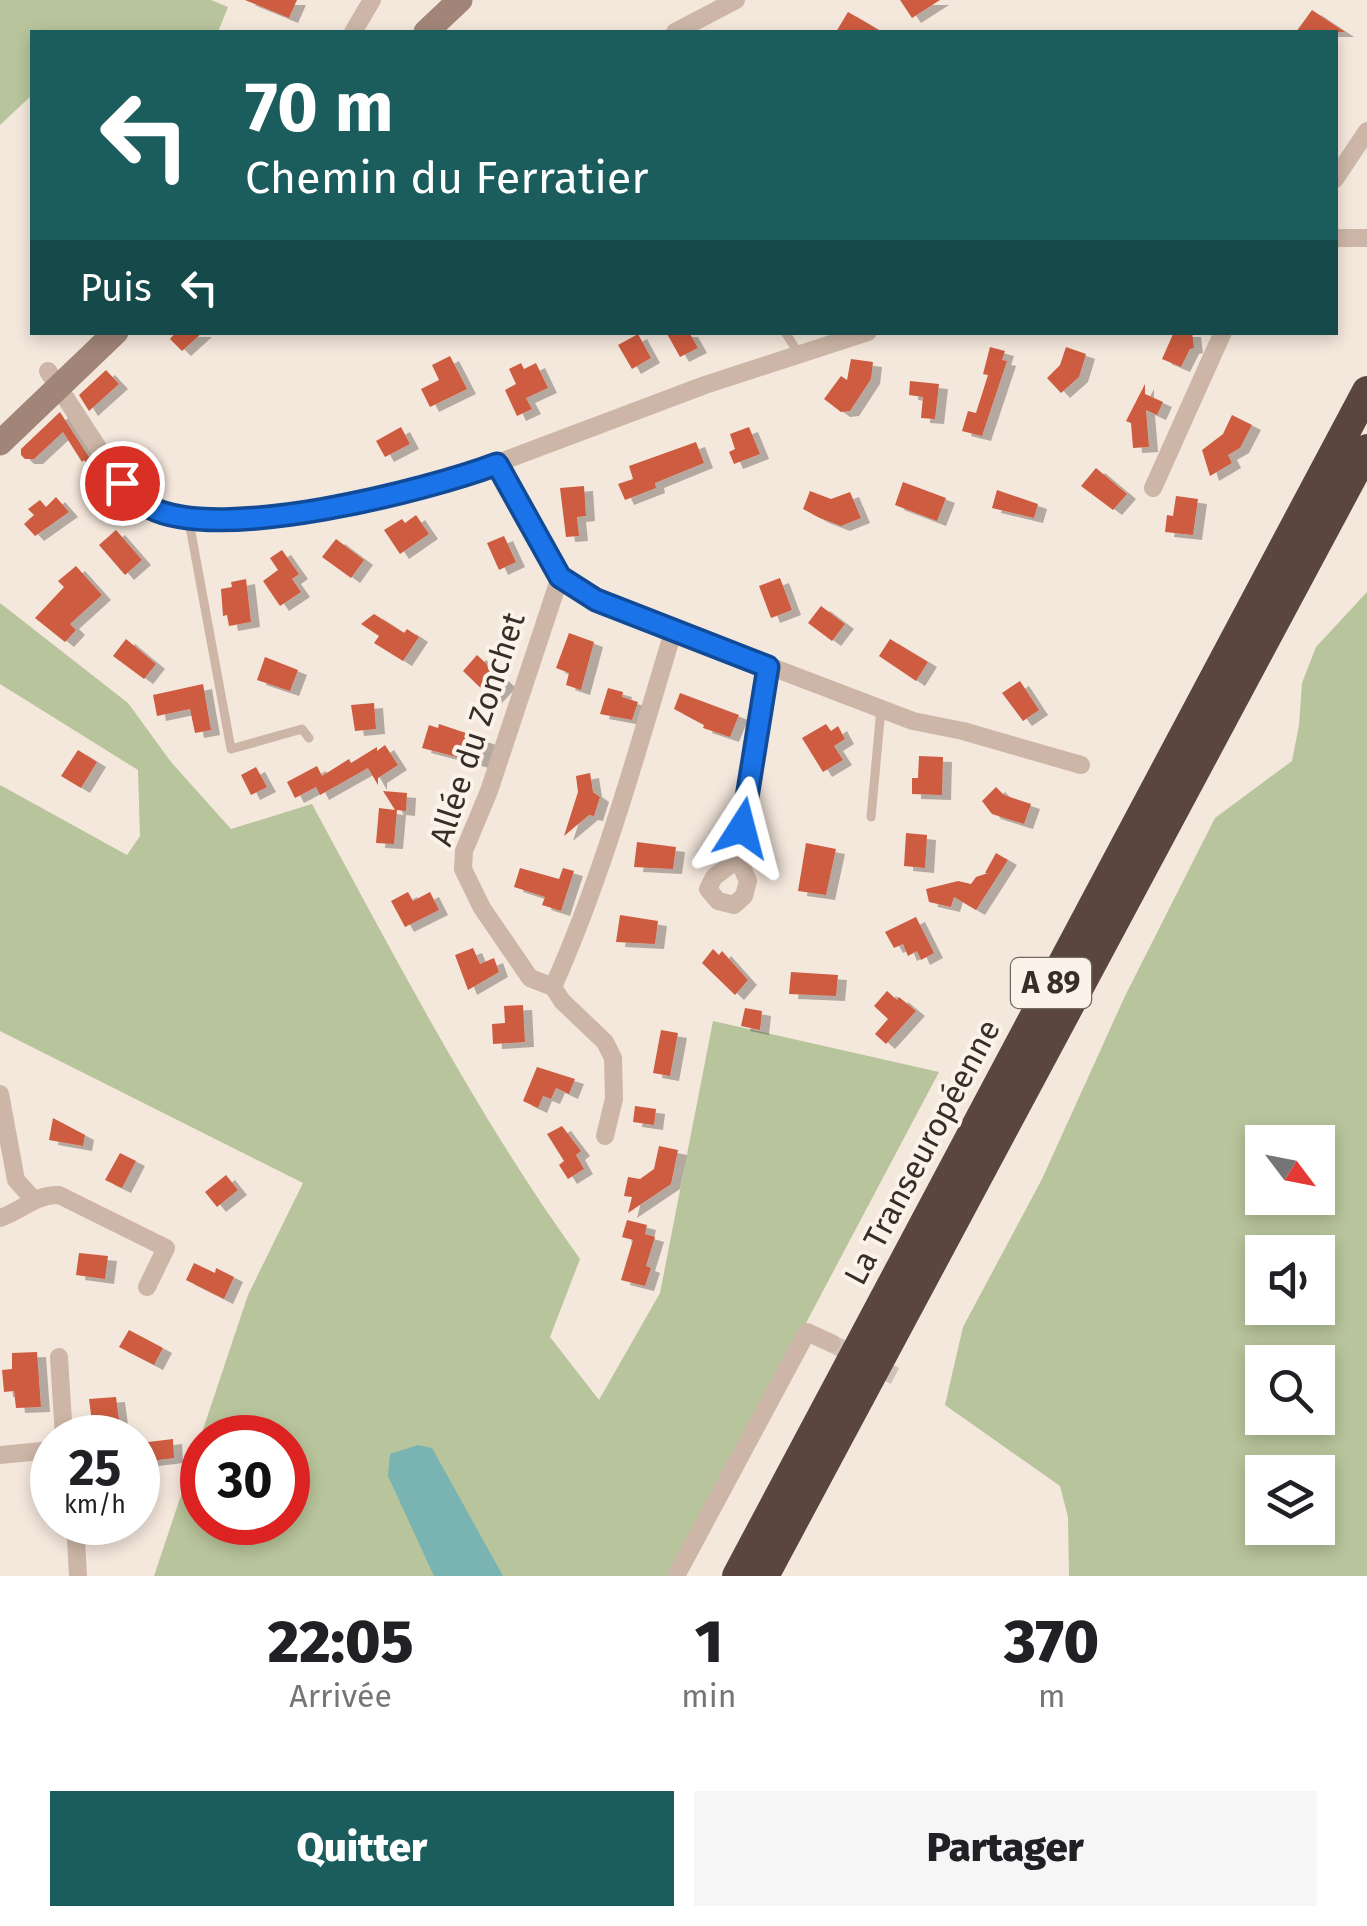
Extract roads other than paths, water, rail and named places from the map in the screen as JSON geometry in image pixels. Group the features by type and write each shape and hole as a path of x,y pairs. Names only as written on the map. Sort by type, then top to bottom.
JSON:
{"highway":[{"name":"La Transeuropéenne","path":"736,1576 1367,391"},
{"name":"La Transeuropéenne","path":"764,1576 1367,449"}],"main road":[{"path":"428,30 460,0"},
{"path":"0,444 54,379 112,335"}],"street":[{"path":"353,30 372,0"},
{"path":"679,30 736,0"},
{"path":"1338,174 1367,131"},
{"path":"1338,238 1367,238"},
{"path":"54,379 122,483 152,508 205,521 269,518 450,481 705,385 859,335"},
{"path":"1153,488 1222,335"},
{"path":"497,464 560,577 596,600 913,721 1081,765"},
{"name":"Allée du Zonchet","path":"560,577 489,791 464,852 462,868 482,908 530,978 552,987 605,1042 612,1058 614,1099 606,1136"},
{"path":"552,987 575,937 626,789 673,632"},
{"path":"738,859 768,667"},
{"path":"0,1094 16,1180 34,1200"},
{"path":"0,1218 18,1212 46,1194 59,1194 166,1248 147,1287"},
{"path":"676,1576 807,1332 831,1343"},
{"path":"59,1357 63,1415"},
{"path":"0,1455 30,1452"},
{"path":"76,1545 78,1576"}],"lane":[{"path":"787,335 799,354"},
{"path":"188,516 231,749 302,729 309,738"},
{"path":"872,817 881,709"}],"water":[{"path":"418,1445 432,1448 503,1576 434,1576 388,1476 390,1454"}],"tunnel":[{"path":"831,1343 897,1377"}]}
